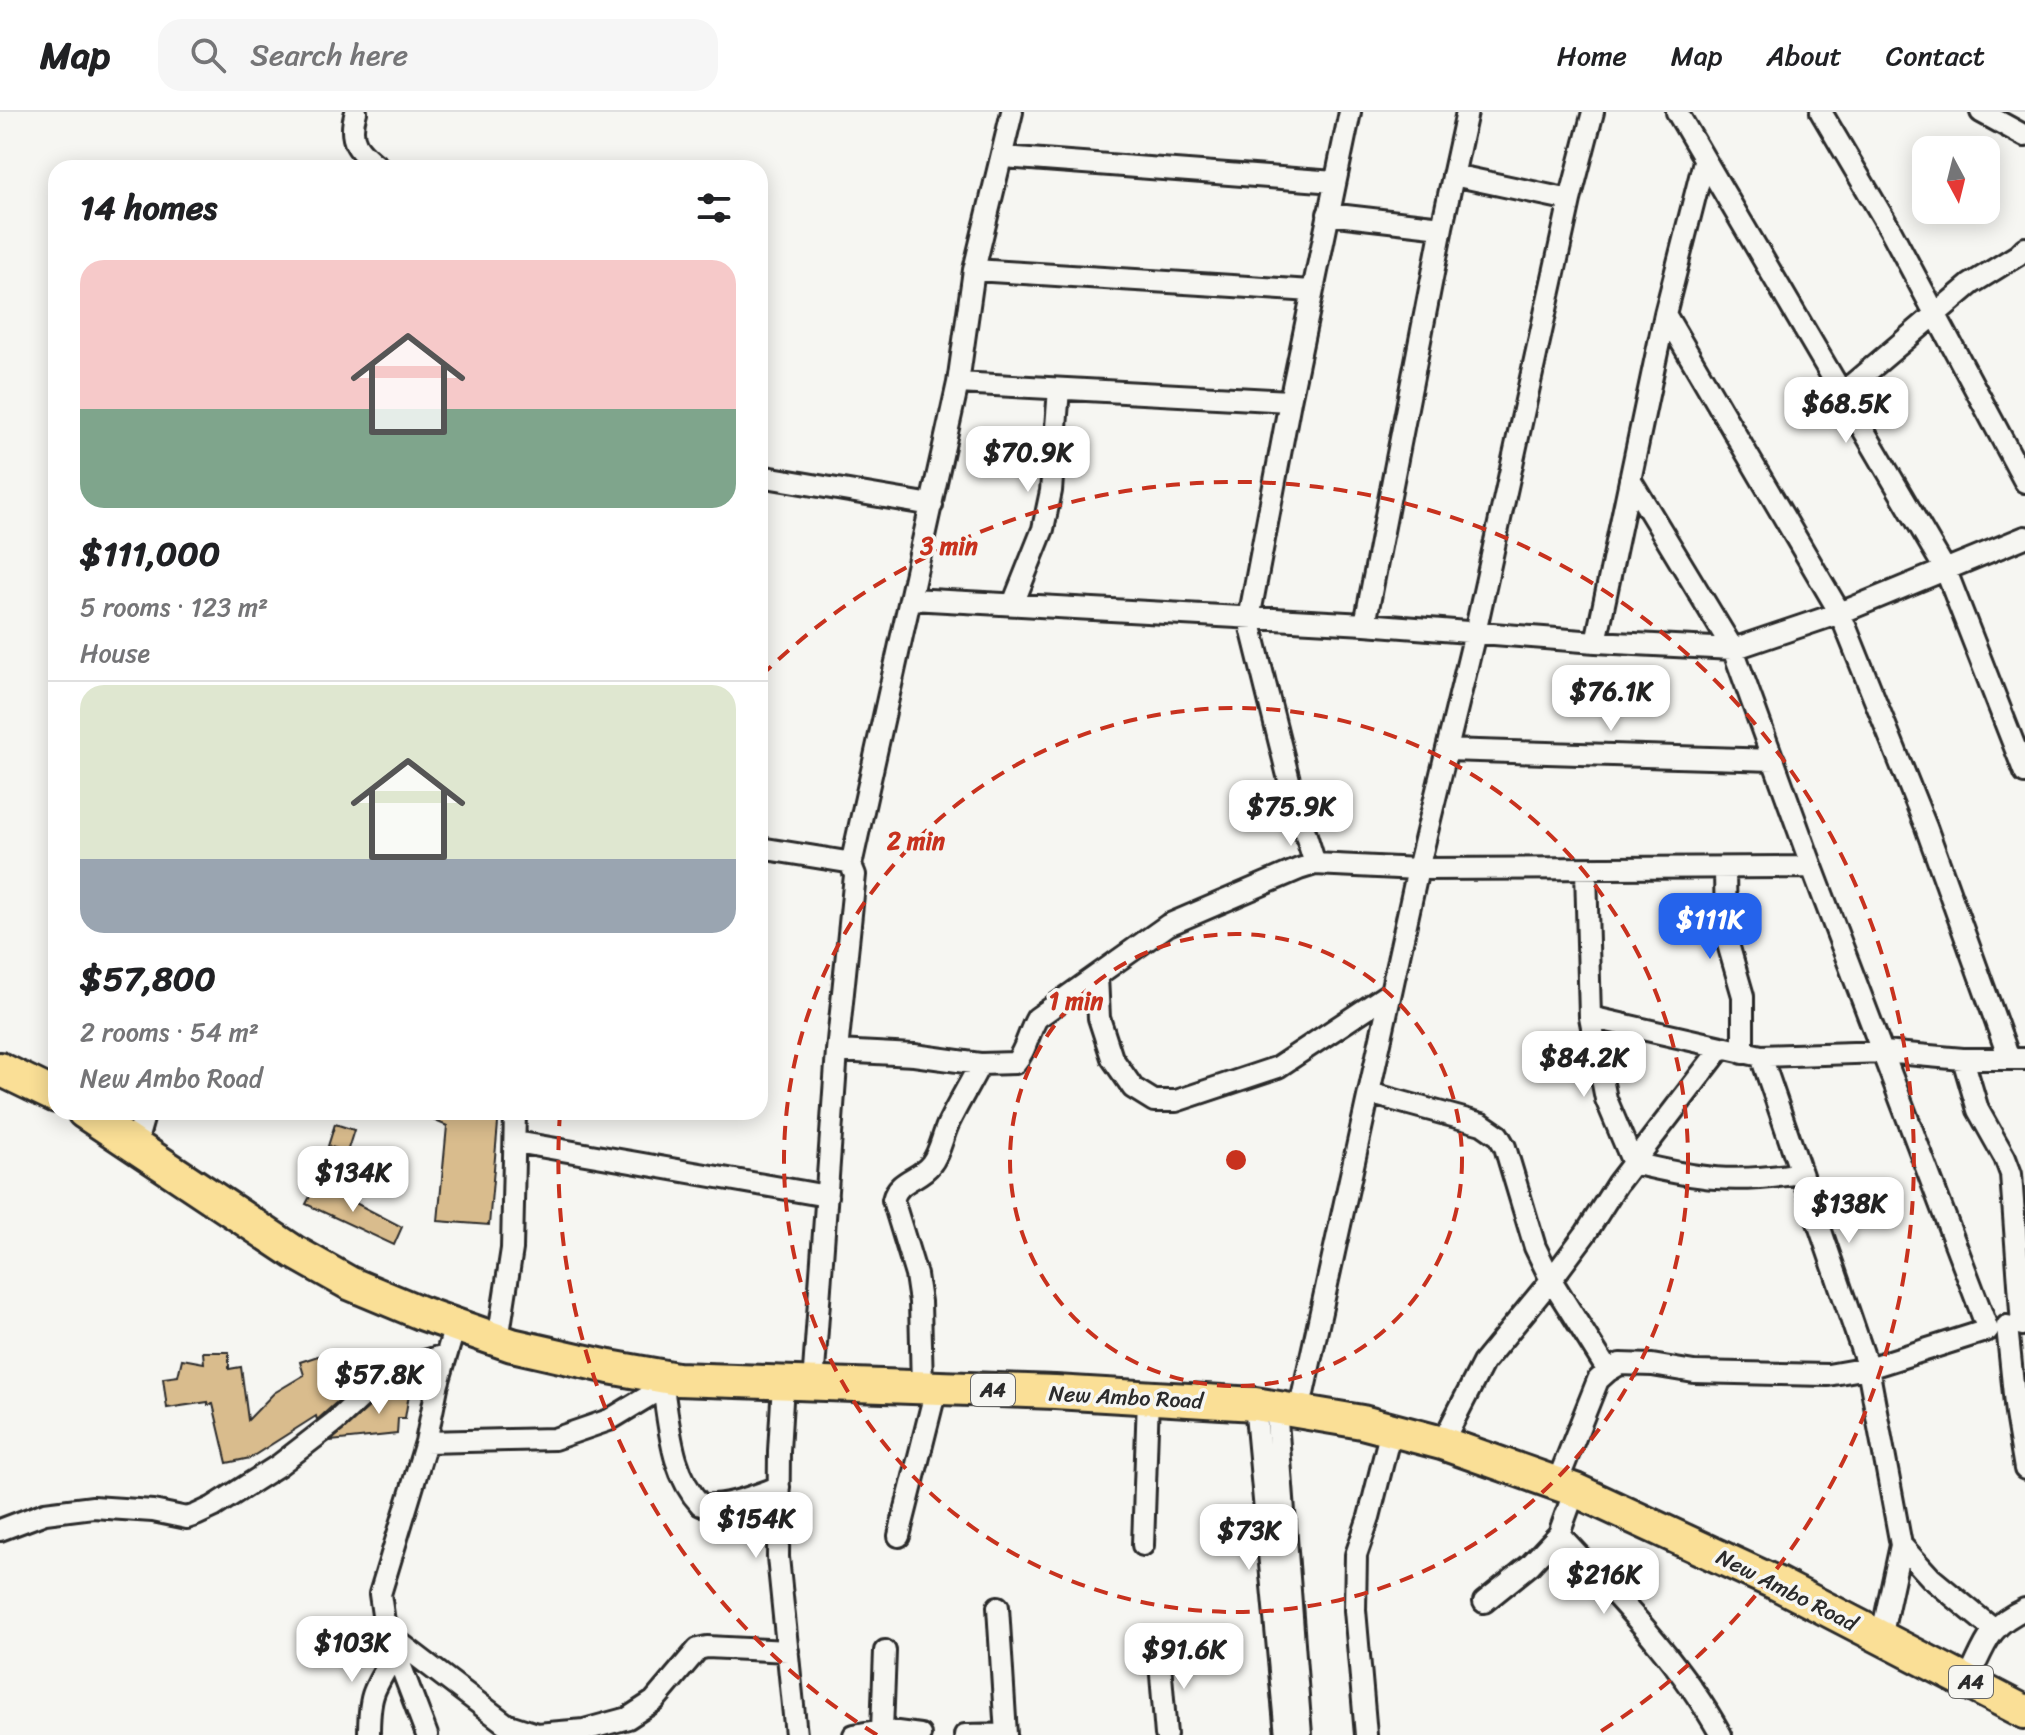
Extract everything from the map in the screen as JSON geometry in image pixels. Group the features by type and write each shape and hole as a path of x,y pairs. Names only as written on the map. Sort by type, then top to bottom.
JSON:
{"main road":[{"path":"0,1069 48,1092"},
{"name":"New Ambo Road","path":"96,1120 294,1252 450,1340 498,1340 670,1383 929,1388 1148,1398 1277,1408 1362,1422 1442,1443 1566,1486 1778,1584 2025,1712"}],"street":[{"path":"356,112 351,127 354,141 370,160"},
{"path":"796,1735 778,1557 779,1487 827,1196 837,1051 855,875 851,865 958,383 974,270 1012,112"},
{"path":"1315,864 1290,784 1249,619 1350,112"},
{"path":"1365,624 1467,112"},
{"path":"1286,1735 1277,1408 1369,1093 1418,869 1475,633 1570,200 1593,112"},
{"path":"1677,112 1946,571 2025,773"},
{"path":"1821,112 1890,229 2024,479"},
{"path":"1981,112 2025,136"},
{"path":"1003,157 1335,182"},
{"path":"1596,642 1665,314 1704,161"},
{"path":"1453,175 1570,200"},
{"path":"1328,214 1442,227"},
{"path":"1841,394 1971,284 2025,248"},
{"path":"974,270 1312,291"},
{"path":"1590,1017 1752,1054 1884,1052 1963,1059 2017,1058 1840,613 1665,314"},
{"path":"958,383 1290,401"},
{"path":"1013,604 1043,529 1059,389"},
{"path":"768,477 932,505"},
{"path":"1630,479 1733,649 1812,867 1884,1052 2011,1326"},
{"path":"911,599 1365,624 1733,649 1840,613 2025,537"},
{"path":"1447,750 1774,760"},
{"path":"768,849 843,861 851,865"},
{"path":"837,1051 1007,1065 1019,1060 1037,1018 1168,925 1315,864 1418,869 1812,867"},
{"path":"1725,868 1726,937 1743,996 1752,1054 1801,1173 1868,1368 1901,1545 1881,1638"},
{"path":"1586,870 1590,1017 1606,1099 1633,1163"},
{"path":"1097,976 1099,1018 1112,1058 1133,1088 1154,1101 1176,1101 1278,1067 1391,992"},
{"path":"1442,1443 1483,1363 1551,1280 1633,1163 1722,1047"},
{"path":"1963,1059 1978,1110 2011,1174 2011,1326 2016,1414 2025,1469"},
{"path":"899,1536 929,1388 916,1275 893,1200 895,1190 904,1182 919,1177 933,1162 948,1125 980,1064"},
{"path":"1369,1093 1482,1124 1498,1135 1505,1147 1535,1247 1551,1280 1608,1371"},
{"path":"135,1147 143,1120"},
{"path":"498,1340 512,1249 515,1120"},
{"path":"516,1142 827,1196"},
{"path":"1633,1163 1690,1177 1727,1180 1755,1180 1801,1173"},
{"path":"1484,1602 1530,1565 1559,1534 1566,1486 1598,1380 1620,1364 1652,1365 1694,1372 1828,1375 1868,1368 2011,1326"},
{"path":"427,1735 381,1610 382,1586 426,1442 450,1340"},
{"path":"0,1530 45,1513 93,1507 153,1511 187,1518 196,1515 279,1465 336,1421 384,1376 450,1340"},
{"path":"426,1442 554,1439 609,1420 670,1383 678,1472 687,1490 701,1505 715,1506 739,1501 779,1487"},
{"path":"1143,1545 1148,1398"},
{"path":"1277,1408 1301,1735"},
{"path":"1366,1735 1355,1610 1356,1555 1391,1430"},
{"path":"1559,1534 1658,1645 1709,1713 1721,1735"},
{"path":"1901,1545 1931,1578 1993,1629"},
{"path":"965,1735 1006,1735 998,1607"},
{"path":"1968,1680 1993,1629 2003,1619 2025,1609"},
{"path":"392,1643 506,1724 537,1734 584,1730 628,1718 654,1701 698,1649 788,1651"},
{"path":"369,1735 368,1712 372,1693 392,1643"},
{"path":"882,1730 885,1651"},
{"path":"1159,1651 1166,1735"},
{"path":"854,1735 882,1730 920,1735"}],"building":[{"path":"433,1120 498,1120 489,1225 438,1221 447,1126"},
{"path":"335,1124 354,1130 347,1152 328,1146"},
{"path":"317,1183 402,1227 394,1245 306,1204"},
{"path":"203,1352 229,1352 229,1369 241,1367 248,1420 274,1393 304,1375 300,1362 327,1353 337,1379 344,1378 348,1392 317,1420 316,1416 250,1458 227,1463 213,1404 208,1405 208,1402 167,1408 163,1378 178,1376 182,1359 204,1363"},
{"path":"402,1382 409,1394 405,1418 398,1418 397,1434 331,1441 391,1387"}]}
